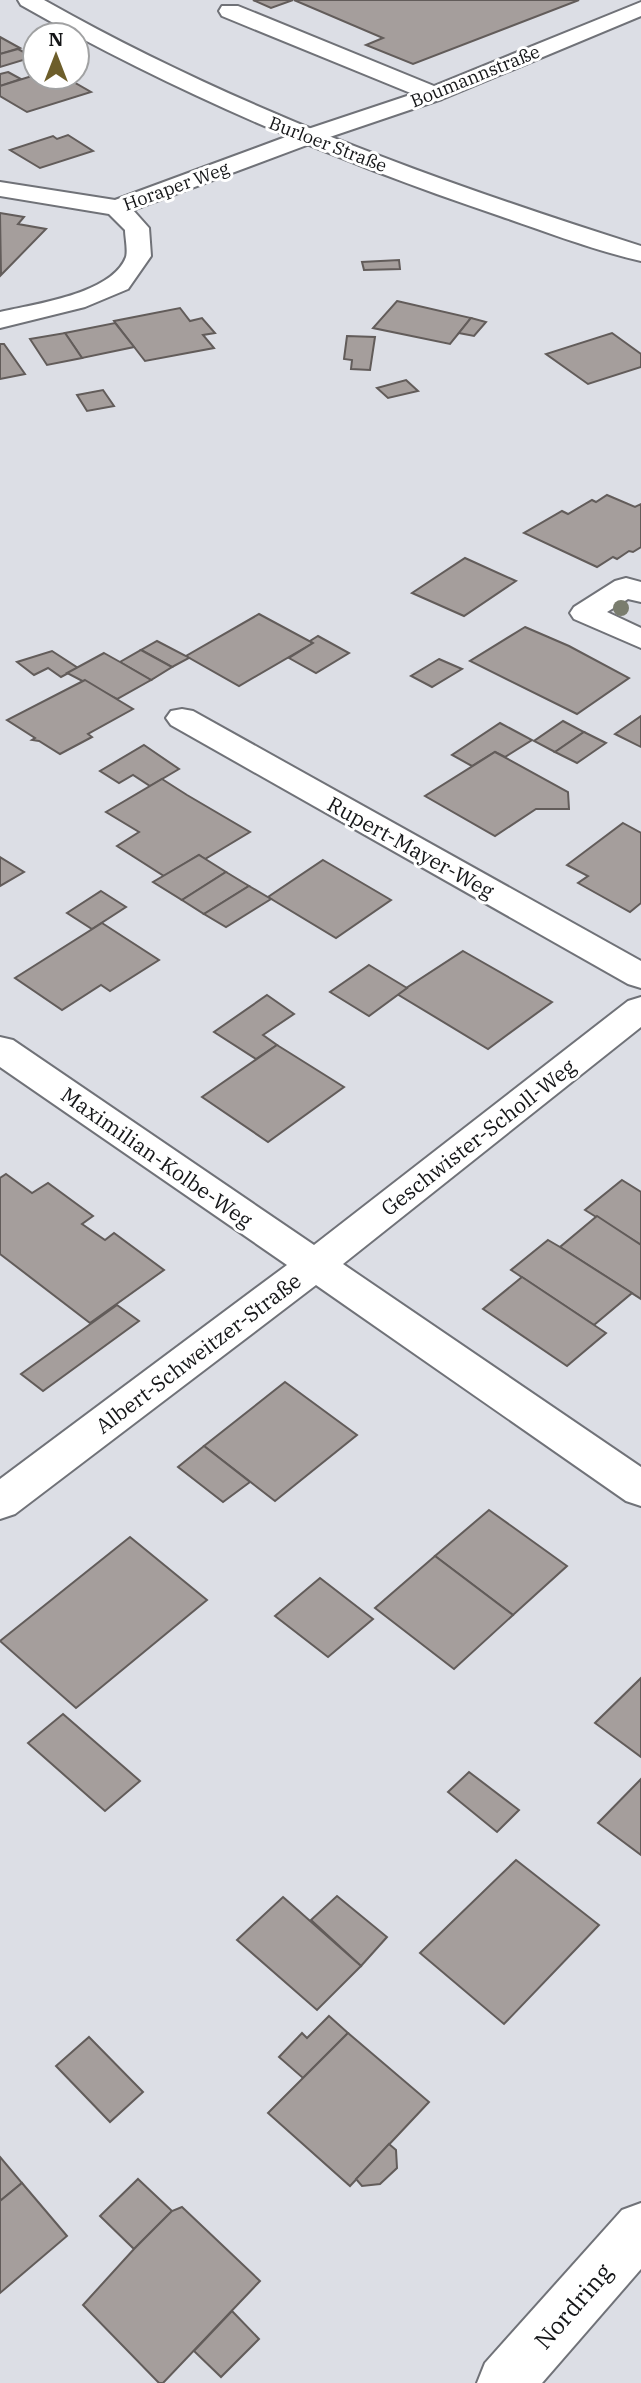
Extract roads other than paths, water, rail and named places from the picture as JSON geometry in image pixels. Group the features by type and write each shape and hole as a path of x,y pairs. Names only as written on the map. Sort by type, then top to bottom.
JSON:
{"street":[{"name":"Burloer Straße","path":"29,0 88,35 209,97 486,204 641,254"},
{"name":"Boumannstraße","path":"307,137 434,94 641,8"},
{"path":"230,11 434,94"},
{"name":"Horaper Weg","path":"0,189 117,208 307,137"},
{"path":"0,320 76,302 119,284 139,256 136,228 117,208"},
{"path":"641,593 626,587 585,613 641,639"},
{"name":"Rupert-Mayer-Weg","path":"182,718 641,976"},
{"name":"Geschwister-Scholl-Weg","path":"315,1265 641,1009"},
{"name":"Maximilian-Kolbe-Weg","path":"0,1049 315,1265"},
{"name":"Albert-Schweitzer-Straße","path":"0,1502 315,1265 641,1489"},
{"name":"Nordring","path":"505,2383 641,2229"}]}
